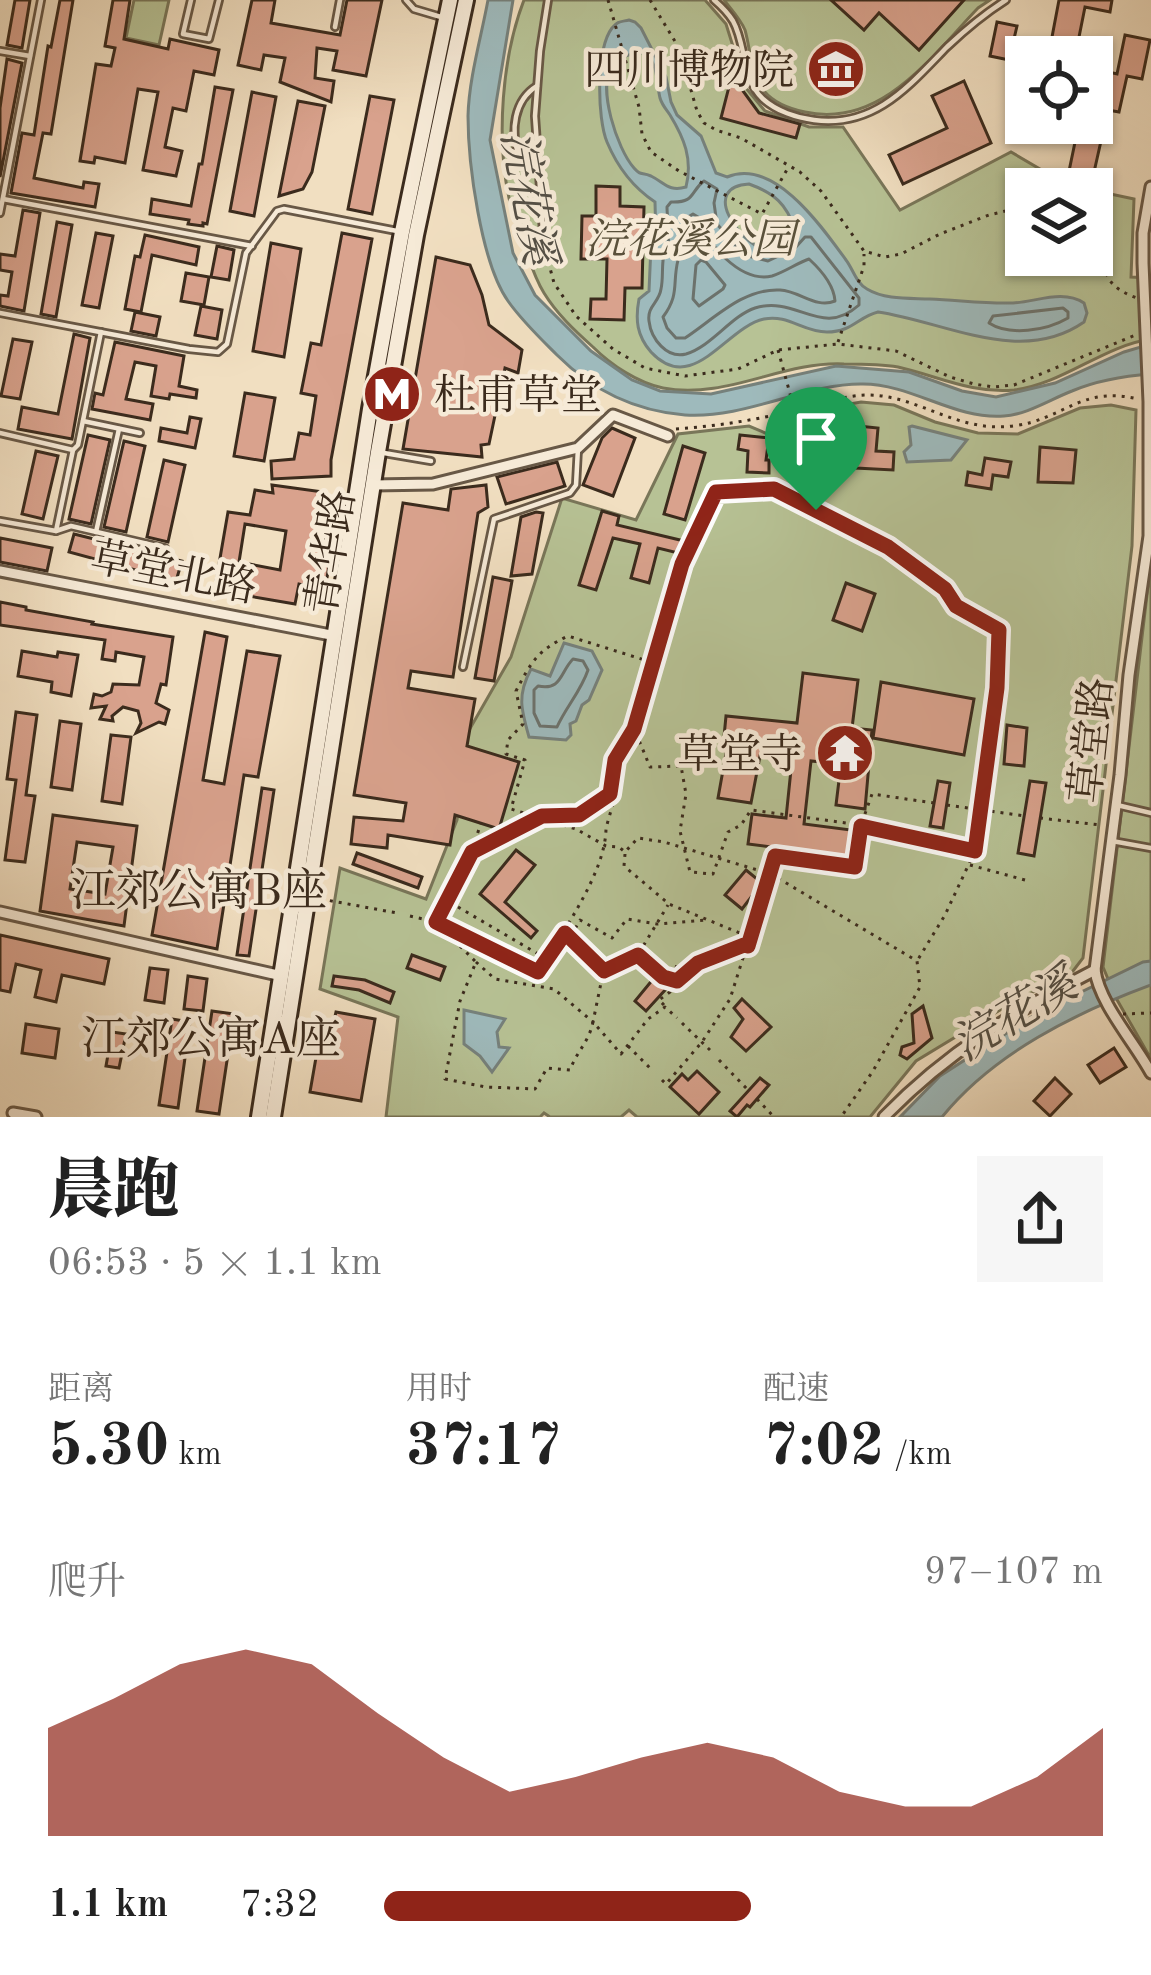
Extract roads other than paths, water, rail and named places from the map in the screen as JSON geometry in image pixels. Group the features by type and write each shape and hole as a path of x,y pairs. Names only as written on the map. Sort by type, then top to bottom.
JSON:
{"main road":[{"name":"青华路","path":"259,1117 370,409 450,0"},
{"name":"青华路","path":"273,1117 378,452 416,235 466,0"}],"street":[{"name":"草堂路","path":"1096,975 1129,675 1150,536 1143,233 1151,187"},
{"path":"373,485 433,484 578,448 613,415 668,436"},
{"name":"草堂北路","path":"0,571 336,635"},
{"path":"0,912 283,976"},
{"path":"884,1117 951,1055 990,1027 1096,975 1151,1072"},
{"path":"13,1113 37,1117"}],"lane":[{"path":"0,213 41,0"},
{"path":"191,0 183,34 209,39 219,0"},
{"path":"335,27 340,0"},
{"path":"406,0 414,9 447,18"},
{"path":"544,246 536,116 548,0"},
{"path":"714,0 736,26 751,79 763,99 783,112 832,122 859,118 884,107 981,15 1006,0"},
{"path":"0,51 31,56"},
{"path":"519,156 515,147 519,102 538,86"},
{"path":"3,199 252,246"},
{"path":"0,313 218,352 224,349 246,253 277,211 284,208 402,232"},
{"path":"56,531 101,332"},
{"path":"83,421 140,433"},
{"path":"96,532 119,429"},
{"path":"0,433 73,450"},
{"path":"463,667 494,519 570,493 576,485 578,448"},
{"path":"378,452 431,461"},
{"path":"0,521 56,531 71,526 165,548"},
{"path":"1117,805 1151,813"},
{"path":"1112,841 1151,848"}],"water":[{"path":"488,0 513,0 490,140 513,253 535,295 591,351 632,380 660,391 711,394 836,366 909,372 962,391 996,397 1055,383 1151,344 1151,374 1091,384 1004,416 968,413 899,390 863,384 708,415 649,409 600,388 570,367 525,322 508,301 490,263 470,159 468,116"},
{"path":"629,20 641,28 666,77 677,115 701,136 716,173 727,177 745,173 779,186 810,214 867,289 898,298 992,303 1067,297 1084,303 1084,322 1060,335 1009,341 878,312 843,330 827,332 773,318 750,325 695,363 666,364 646,346 637,321 639,299 649,291 651,246 656,242 655,202 616,160 601,117 603,51 612,28","holes":["646,53 653,64 661,100 683,141 688,158 686,187 671,188 638,172 616,133 608,102 608,76 617,60","749,184 778,201 795,230 765,250 735,226 725,204 735,187"]},
{"path":"912,426 967,440 951,460 907,462 904,452 911,445"},
{"path":"564,643 592,651 602,670 589,700 570,724 571,735 566,740 529,737 522,702 527,678 531,669 550,676"},
{"path":"1151,961 1151,985 1094,1008 1011,1054 942,1117 900,1117 940,1076 1036,1014"},
{"path":"464,1010 505,1019 497,1032 499,1047 509,1048 492,1072 464,1044"}],"place":[{"name":"四川博物院","path":"836,69"},
{"name":"杜甫草堂","path":"392,394"},
{"name":"草堂寺","path":"845,753"}],"district":[{"name":"江郊公寓B座","path":"199,889"},
{"name":"江郊公寓A座","path":"211,1037"}],"water label":[{"name":"浣花溪","path":"530,197"},
{"name":"浣花溪","path":"1014,1013"}],"park label":[{"name":"浣花溪公园","path":"690,238"}]}
